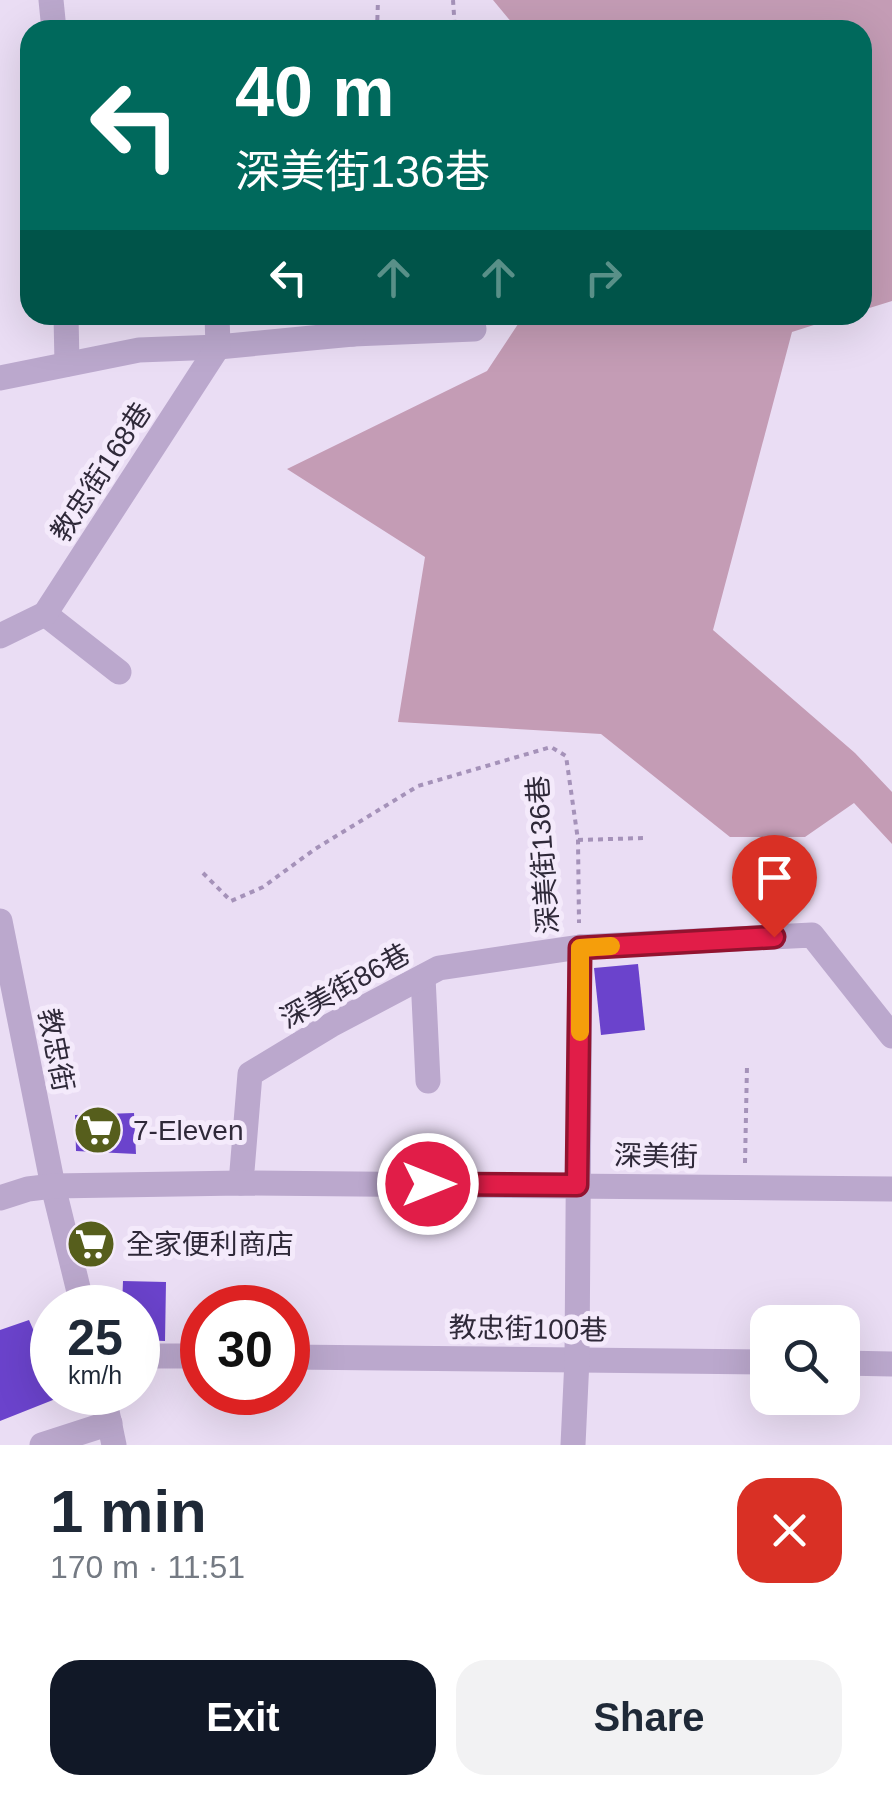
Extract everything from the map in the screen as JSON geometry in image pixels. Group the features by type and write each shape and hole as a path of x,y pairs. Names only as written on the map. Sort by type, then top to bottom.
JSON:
{"street":[{"path":"66,325 67,364"},
{"path":"217,325 218,347"},
{"path":"0,378 139,350 218,347 348,325"},
{"path":"378,325 474,329"},
{"name":"教忠街168巷","path":"45,614 218,347"},
{"path":"0,636 45,614 119,672"},
{"name":"教忠街","path":"0,921 53,1186 77,1285"},
{"name":"深美街86巷","path":"241,1183 250,1074 331,1025 439,968 580,948 812,934 892,1036"},
{"name":"深美街136巷","path":"573,1445 578,1359 580,948"},
{"path":"423,977 428,1080"},
{"name":"深美街","path":"0,1198 53,1186 241,1183 892,1189"},
{"name":"教忠街100巷","path":"310,1357 750,1362"},
{"path":"860,1363 892,1364"},
{"path":"42,1445 112,1434"}],"path":[{"name":"深美街136巷","path":"202,873 230,901 264,887 316,849 418,786 551,748 566,756 578,840 580,948"},
{"path":"578,840 644,838"},
{"path":"745,1187 746,1066"}],"shaded area":[{"path":"493,0 892,0 892,301 872,307 872,20 510,20"},
{"path":"517,325 814,325 792,332 713,630 855,753 892,792 892,844 854,803 805,837 730,837 601,734 398,722 425,557 287,469 487,371"}],"building":[{"path":"638,964 645,1030 601,1035 594,968"},
{"path":"134,1113 136,1154 76,1151 75,1115"},
{"path":"123,1281 166,1282 165,1341 160,1341 160,1285 123,1285"},
{"path":"30,1322 30,1409 0,1421 0,1330"}],"slow traffic":[{"path":"580,1032 580,948 611,946"}],"place":[{"name":"7-Eleven","path":"98,1130"},
{"name":"全家便利商店","path":"91,1244"}],"route":[{"path":"428,1184 577,1185 580,948 774,937"}]}
